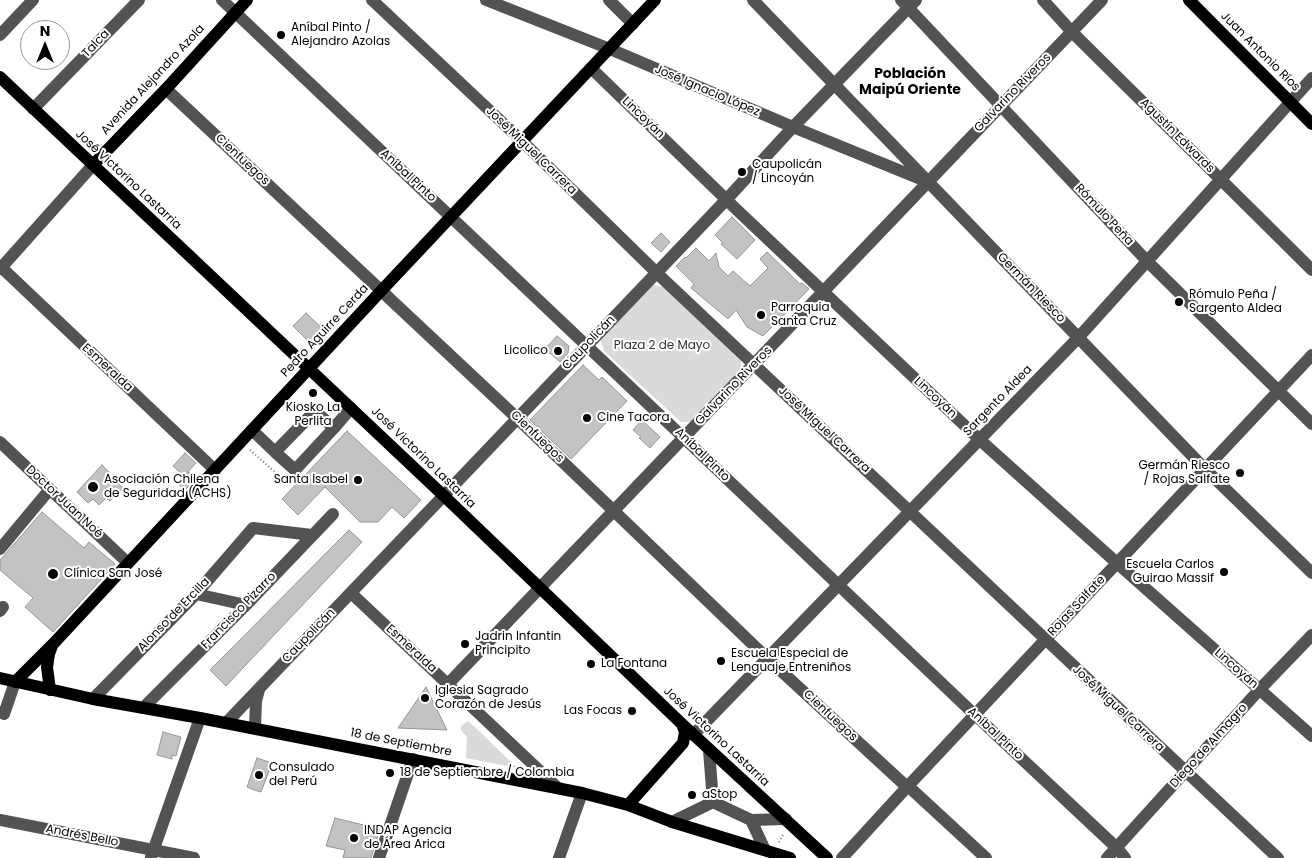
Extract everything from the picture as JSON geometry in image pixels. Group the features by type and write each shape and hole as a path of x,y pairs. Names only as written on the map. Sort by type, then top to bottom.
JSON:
{"main road":[{"name":"Avenida Alejandro Azola","path":"93,165 166,89 247,0"},
{"name":"Pedro Aguirre Cerda","path":"15,682 655,0"},
{"name":"Juan Antonio Ríos","path":"1189,0 1312,124"},
{"name":"José Victorino Lastarria","path":"0,77 444,496 693,735 827,858"},
{"path":"50,690 47,667 49,654 54,642"},
{"name":"18 de Septiembre","path":"0,678 93,699 255,728 582,793 628,805 672,822 779,855"},
{"path":"628,805 683,743 685,732 682,724"}],"street":[{"path":"0,35 33,0"},
{"name":"Talca","path":"33,108 139,0"},
{"name":"Aníbal Pinto","path":"222,0 1126,858"},
{"name":"José Miguel Carrera","path":"372,0 656,272 1278,858"},
{"name":"José Ignacio López","path":"486,0 610,48 792,127 928,182"},
{"path":"609,0 633,24"},
{"name":"Germán Riesco","path":"753,0 1205,469 1312,573"},
{"name":"Agustín Edwards","path":"1043,0 1072,32 1312,270"},
{"name":"Galvarino Riveros","path":"448,684 1102,0"},
{"name":"Caupolicán","path":"226,723 726,200 792,127 835,85 908,3"},
{"name":"Rómulo Peña","path":"908,3 1001,106 1148,261 1312,424"},
{"name":"Lincoyán","path":"591,68 726,200 980,440 1312,736"},
{"name":"Sargento Aldea","path":"693,735 1078,338 1312,78"},
{"name":"Cienfuegos","path":"166,89 517,418 768,658 986,858"},
{"name":"Avenida Alejandro Azola","path":"0,268 93,165"},
{"name":"Esmeralda","path":"0,268 215,470"},
{"name":"Rojas Salfate","path":"842,858 907,786 1312,354"},
{"path":"252,430 295,470 351,408"},
{"path":"275,452 315,411 334,428"},
{"name":"Doctor Juan Noé","path":"0,442 128,563"},
{"path":"0,549 50,489"},
{"name":"Francisco Pizarro","path":"143,708 246,605 333,514"},
{"name":"Alonso de Ercilla","path":"93,699 196,594 252,528 312,535"},
{"name":"Esmeralda","path":"351,592 558,788"},
{"path":"196,594 246,605"},
{"name":"Diego de Almagro","path":"1107,858 1312,635"},
{"path":"0,712 4,714 15,682"},
{"name":"Caupolicán","path":"255,728 256,701 262,686"},
{"path":"152,854 200,718"},
{"path":"709,750 713,802"},
{"path":"378,858 412,760"},
{"path":"559,858 582,793"},
{"path":"713,802 751,820 788,821"},
{"path":"672,822 713,802"},
{"name":"Andrés Bello","path":"0,820 152,854 194,858"},
{"path":"751,820 779,855"}],"path":[{"path":"241,442 285,481"},
{"path":"779,855 788,821"}],"green space":[{"name":"Plaza 2 de Mayo","path":"653,285 664,287 741,361 741,369 690,422 681,422 605,352 600,340"},
{"path":"468,721 517,768 466,758 467,737 461,730 461,726"}],"building":[{"path":"732,217 755,240 737,259 721,244 723,243 715,235"},
{"path":"661,233 670,242 661,252 651,243"},
{"path":"696,248 709,261 716,253 719,267 728,276 733,271 750,286 768,268 760,259 767,252 800,284 802,283 809,289 763,336 747,327 736,310 728,319 691,288 694,284 676,266"},
{"path":"306,313 324,330 310,343 293,326"},
{"name":"Licolico","path":"557,336 569,346 568,353 560,362 545,349"},
{"name":"Cine Tacora","path":"583,365 599,380 602,377 627,401 571,459 530,420"},
{"path":"642,420 660,437 650,448 633,430"},
{"name":"Santa Isabel","path":"347,431 421,500 404,518 392,507 378,522 360,522 325,487 298,515 282,499"},
{"path":"185,453 196,463 184,476 173,466"},
{"path":"102,465 109,472 108,474 123,488 110,501 106,498 99,505 93,499 88,503 77,492"},
{"path":"189,472 196,479 185,490 178,484"},
{"name":"Clínica San José","path":"42,512 84,548 89,542 115,564 53,632 25,607 33,598 0,570 0,560"},
{"path":"349,530 362,542 226,686 210,670"},
{"name":"Iglesia Sagrado Corazón de Jesús","path":"426,687 447,730 398,728"},
{"path":"163,732 181,737 176,756 172,755 172,759 157,755"},
{"name":"Consulado del Perú","path":"257,758 272,763 261,792 247,787"},
{"name":"INDAP Agencia de Área Arica","path":"335,818 380,829 371,858 343,858 345,850 326,846"}],"place":[{"name":"Aníbal Pinto / Alejandro Azolas","path":"281,35"},
{"name":"Caupolicán / Lincoyán","path":"742,172"},
{"name":"Rómulo Peña / Sargento Aldea","path":"1179,302"},
{"name":"Parroquia Santa Cruz","path":"761,315"},
{"name":"Licolico","path":"558,351"},
{"name":"Kiosko La Perlita","path":"313,393"},
{"name":"Cine Tacora","path":"587,418"},
{"name":"Germán Riesco / Rojas Salfate","path":"1240,473"},
{"name":"Santa Isabel","path":"358,480"},
{"name":"Asociación Chilena de Seguridad (ACHS)","path":"93,487"},
{"name":"Escuela Carlos Guirao Massif","path":"1224,572"},
{"name":"Clínica San José","path":"53,574"},
{"name":"Jadrin Infantin Principito","path":"465,644"},
{"name":"Escuela Especial de Lenguaje Entreniños","path":"721,661"},
{"name":"La Fontana","path":"591,664"},
{"name":"Iglesia Sagrado Corazón de Jesús","path":"425,698"},
{"name":"Las Focas","path":"632,711"},
{"name":"18 de Septiembre / Colombia","path":"390,773"},
{"name":"Consulado del Perú","path":"259,775"},
{"name":"aStop","path":"692,795"},
{"name":"INDAP Agencia de Área Arica","path":"354,838"}],"district":[{"name":"Población Maipú Oriente","path":"910,82"}]}
